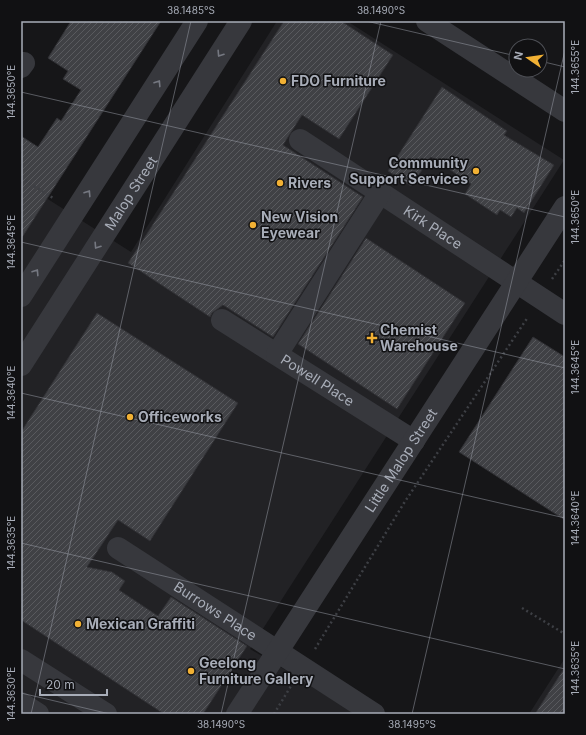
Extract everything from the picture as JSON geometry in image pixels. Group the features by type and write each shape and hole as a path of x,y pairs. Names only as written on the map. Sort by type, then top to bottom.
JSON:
{"street":[{"path":"21,296 197,21"},
{"name":"Malop Street","path":"21,365 241,21"},
{"path":"427,21 565,111"},
{"name":"Kirk Place","path":"300,140 565,314"},
{"path":"276,354 380,193"},
{"name":"Little Malop Street","path":"237,714 565,207"},
{"name":"Powell Place","path":"222,320 414,441"},
{"name":"Burrows Place","path":"118,548 374,714"},
{"path":"21,660 106,714"},
{"path":"21,703 38,714"}],"path":[{"path":"21,178 53,198"},
{"path":"549,285 565,260"},
{"path":"274,714 404,503 528,316"},
{"path":"522,608 565,634"}],"shaded area":[{"path":"277,21 347,21 564,160 250,649 304,681 354,714 21,714 21,182 131,252"},
{"path":"565,658 565,714 529,714"}],"building":[{"path":"71,21 161,21 21,239 21,136 38,147 57,118 61,121 81,90 63,79 68,71 48,58"},
{"path":"284,21 341,21 393,55 339,139 302,115 283,145 363,197 273,337 223,305 212,313 210,317 128,263"},
{"path":"442,87 507,131 504,135 554,165 524,213 517,208 511,217 500,210 497,215 465,194 471,184 431,157 411,186 388,171"},
{"name":"Chemist Warehouse","path":"366,238 465,303 397,409 298,344"},
{"path":"97,313 238,403 150,541 118,520 87,567 112,572 125,581 119,590 158,616 171,597 247,646 203,714 164,714 21,620 21,432"},
{"path":"533,337 565,357 565,520 459,452"},
{"path":"565,667 565,714 535,714"}],"place":[{"name":"FDO Furniture","path":"283,81"},
{"name":"Community Support Services","path":"476,171"},
{"name":"Rivers","path":"280,183"},
{"name":"New Vision Eyewear","path":"253,225"},
{"name":"Chemist Warehouse","path":"372,338"},
{"name":"Officeworks","path":"130,417"},
{"name":"Mexican Graffiti","path":"78,624"},
{"name":"Geelong Furniture Gallery","path":"191,671"}]}
